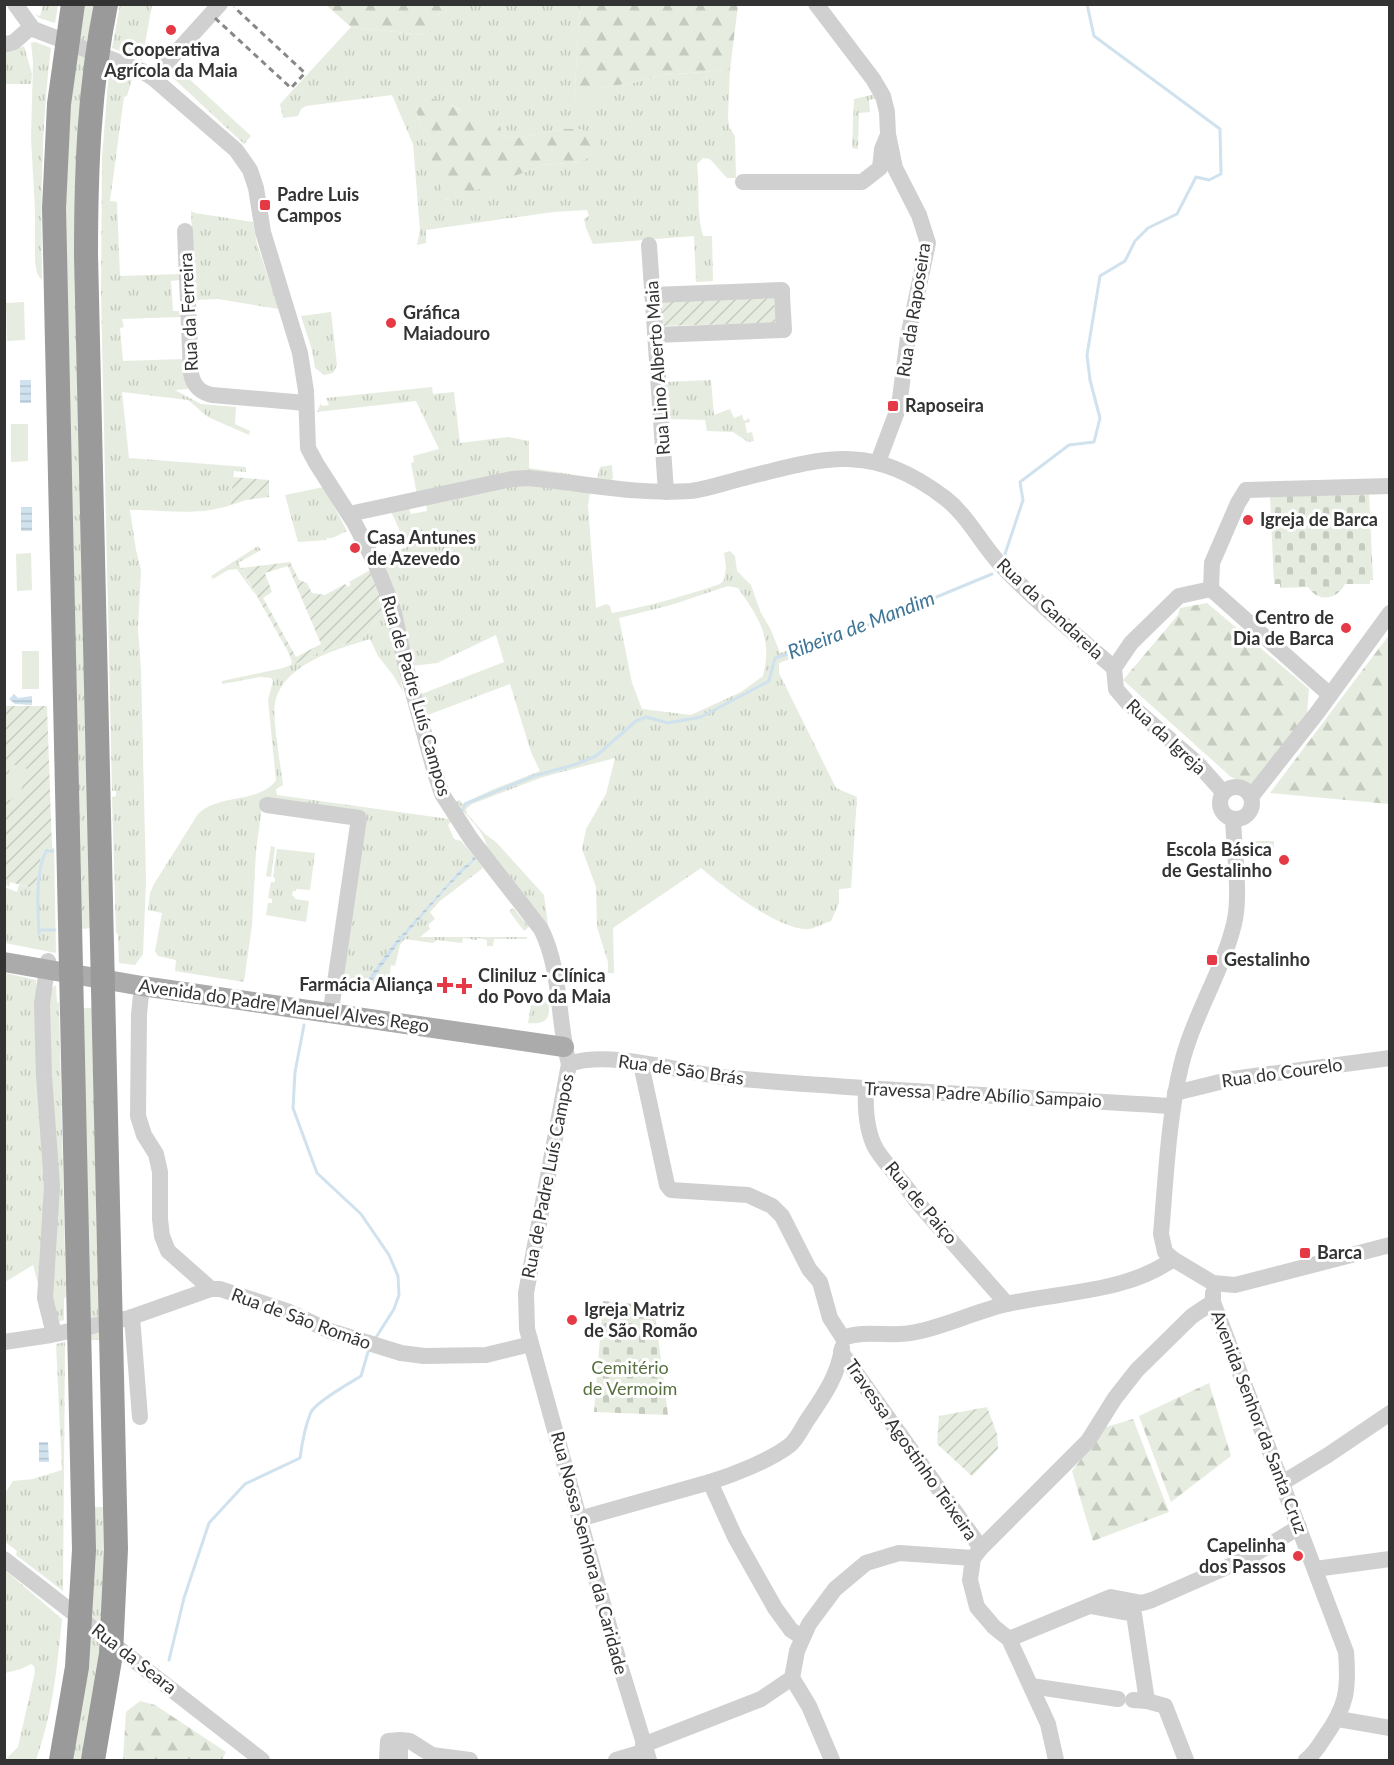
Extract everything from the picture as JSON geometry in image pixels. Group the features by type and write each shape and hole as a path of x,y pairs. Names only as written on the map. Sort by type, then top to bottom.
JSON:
{"highway":[{"path":"61,1761 80,1636 84,1519 54,208 57,126 73,4"},
{"path":"93,1761 111,1654 116,1510 86,207 90,116 96,54 105,4"},
{"path":"44,1761 59,1707 67,1656 80,1636"},
{"path":"108,1761 119,1677 111,1654"}],"main road":[{"name":"Avenida do Padre Manuel Alves Rego","path":"4,951 47,966"},
{"name":"Avenida do Padre Manuel Alves Rego","path":"4,962 47,966 566,1049"},
{"name":"Avenida do Padre Manuel Alves Rego","path":"133,981 332,1003 566,1049"}],"street":[{"path":"4,45 14,42 34,29 15,4"},
{"path":"153,78 220,4"},
{"name":"Rua da Raposeira","path":"816,4 873,79 883,96 895,168 919,215 928,243 908,337 899,406 878,462"},
{"name":"Rua de Padre Luís Campos","path":"34,29 129,66 153,78 236,150 250,170 256,188 263,232 299,350 309,448 349,514 375,563 394,613 406,667 442,794 471,839 541,929 548,943 554,965 566,1049 526,1293 526,1329 531,1344"},
{"path":"743,182 862,182 880,168 882,149 888,134"},
{"name":"Rua da Ferreira","path":"185,231 191,373 195,386 204,393 212,395 306,403"},
{"name":"Rua Lino Alberto Maia","path":"649,245 666,492"},
{"path":"652,295 782,290 784,330 655,335"},
{"name":"Rua da Gandarela","path":"349,514 513,479 666,492 694,490 812,461 852,458 878,462 920,482 954,506 963,514 993,556 1024,589 1114,668"},
{"path":"1211,589 1212,563 1246,490 1389,486"},
{"path":"1114,668 1131,643 1179,596 1211,589"},
{"path":"1211,589 1330,695"},
{"path":"1251,797 1270,776 1389,613"},
{"name":"Rua da Igreja","path":"1114,668 1116,689 1128,703 1198,764 1223,792"},
{"path":"1237,786 1246,790 1251,797 1252,804 1247,814 1233,819 1225,815 1220,807 1219,802 1223,792 1231,787 1237,786"},
{"path":"267,805 359,818 332,1003"},
{"path":"1233,819 1237,897 1234,923 1189,1038 1174,1100 1161,1234 1165,1252 1213,1283 1235,1285 1389,1245"},
{"path":"47,966 42,1004 42,1039 52,1186 45,1298 58,1333"},
{"path":"133,981 139,1014 138,1116 144,1136 156,1154 160,1172 162,1236 168,1251 211,1289"},
{"name":"Rua de São Brás","path":"566,1049 590,1059 641,1064 727,1078 793,1083"},
{"name":"Rua do Courelo","path":"1174,1100 1232,1079 1389,1058"},
{"name":"Travessa Agostinho Teixeira","path":"641,1064 667,1185 671,1190 687,1192 748,1195 772,1206 782,1216 809,1269 820,1282 830,1318 842,1345 977,1553"},
{"name":"Travessa Padre Abílio Sampaio","path":"793,1083 1174,1100"},
{"name":"Rua de Paiço","path":"866,1088 868,1126 879,1153 906,1184 917,1202 1007,1304"},
{"path":"579,1519 729,1476 784,1450 793,1443 831,1385 842,1345 856,1334 914,1333 1007,1304 1091,1289 1143,1276 1173,1259"},
{"name":"Avenida Senhor da Santa Cruz","path":"1213,1283 1214,1302 1346,1652 1348,1678 1344,1703 1338,1719 1309,1760"},
{"name":"Rua de São Romão","path":"4,1342 131,1317 211,1289 220,1289 288,1311 330,1331 401,1353 424,1356 486,1355 531,1344"},
{"path":"1056,1761 1048,1724 1009,1640 977,1607 970,1580 977,1553 1088,1442 1115,1398 1137,1370 1192,1316 1214,1302"},
{"path":"131,1317 140,1417"},
{"name":"Rua Nossa Senhora da Caridade","path":"531,1344 646,1752"},
{"path":"1282,1483 1389,1413"},
{"path":"710,1482 735,1537 776,1608 791,1630 802,1637"},
{"path":"1009,1640 1111,1597 1142,1603 1152,1600 1250,1557 1299,1527"},
{"path":"832,1761 809,1706 792,1678 802,1637 835,1589 866,1563 899,1553 977,1553"},
{"name":"Rua da Seara","path":"4,1559 147,1670 239,1752 262,1761"},
{"path":"1315,1569 1389,1559"},
{"path":"1088,1605 1134,1614 1132,1700"},
{"path":"616,1761 646,1752 761,1699 792,1678"},
{"path":"1031,1686 1165,1706 1186,1761"},
{"path":"1338,1719 1389,1728"},
{"path":"400,1740 400,1761"},
{"path":"387,1761 388,1741 400,1740 410,1741 432,1755 470,1761"}],"green space":[{"path":"43,5 58,5 55,23 39,18 35,14 40,16"},
{"path":"83,5 96,5 93,928 81,929 64,239 67,124"},
{"path":"120,5 152,5 142,60 112,48"},
{"path":"326,5 448,5 436,17 425,35 351,27"},
{"path":"448,5 580,5 574,103 597,88 632,83 661,75 730,70 728,116 729,127 735,136 736,178 727,178 710,159 703,158 697,164 701,227 703,236 712,236 713,281 696,282 694,236 593,244 584,219 589,216 587,210 553,212 426,230 426,243 417,245 420,230 413,144 392,95 306,106 301,109 298,116 283,118 280,104 351,27 424,35 436,17","holes":["450,104 502,135 516,138 562,129 580,162 543,165 446,200 416,108"]},
{"path":"580,5 738,5 730,70 661,75 632,83 597,88 595,103 574,103"},
{"path":"35,42 51,48 43,135 42,280 37,273 35,262 31,138 33,62 31,43"},
{"path":"24,46 32,74 31,84 5,84 5,54"},
{"path":"173,64 251,136 244,144 170,75 170,68"},
{"path":"109,71 132,79 127,96 124,97 110,201 117,202 120,276 179,274 180,280 171,281 173,311 181,311 181,317 122,319 124,327 120,328 123,361 183,359 188,389 175,390 201,404 236,407 235,424 250,431 249,435 208,417 188,400 122,392 129,458 246,467 246,472 234,471 231,505 193,512 130,510 141,570 138,629 146,882 143,954 135,965 119,963 112,797 116,796 116,791 112,791 101,292 102,157"},
{"path":"876,94 878,98 869,100 870,112 859,113 858,149 852,148 854,99"},
{"path":"430,98 450,104 459,110 499,121 502,135 516,138 562,129 581,129 594,137 605,150 580,162 543,165 445,200 416,108 419,100"},
{"path":"191,211 253,222 257,244 279,309 218,299 195,300"},
{"path":"774,298 776,323 662,326 661,302"},
{"path":"24,302 25,340 7,341 6,303"},
{"path":"331,312 337,365 333,373 324,375 315,368 301,316"},
{"path":"711,380 714,415 730,409 734,418 742,415 744,421 749,418 750,422 745,423 747,433 752,432 754,441 748,442 733,432 707,431 705,420 667,419 664,382"},
{"path":"432,387 433,394 454,392 460,443 508,437 529,441 529,468 597,478 600,467 612,465 613,478 609,483 553,475 417,495 411,463 414,462 413,456 439,449 416,401 317,412 321,403 322,406 329,405 326,398"},
{"path":"11,424 28,424 28,461 11,462"},
{"path":"233,477 269,480 269,497 246,500 231,505"},
{"path":"519,484 590,491 588,506 596,608 606,604 610,606 612,613 694,593 720,584 724,580 726,567 724,553 730,551 735,556 737,571 751,585 760,611 780,653 814,642 819,648 779,663 779,673 836,788 857,797 851,888 839,889 839,903 831,921 809,929 783,923 752,906 701,868 613,928 614,973 608,973 608,962 597,927 596,887 582,849 586,829 606,794 615,758 543,777 472,804 466,809 467,814 485,834 496,842 544,895 548,925 488,850 475,824 453,803 460,800 462,804 540,771 531,752 510,684 425,716 419,695 504,662 496,635 437,663 411,666 384,569 386,564 383,557 407,547 390,509 408,506 411,514 427,511 426,502","holes":["728,586 738,588 758,619 765,639 766,663 763,676 741,692 691,715 642,709 632,683 619,618 671,605"]},
{"path":"324,487 347,531 327,538 327,540 298,542 285,495"},
{"path":"1369,491 1373,580 1370,580 1370,584 1345,584 1337,594 1327,598 1317,595 1308,587 1280,588 1280,584 1274,584 1270,495"},
{"path":"258,546 261,550 238,563 256,596 237,569 228,570 213,579 211,576"},
{"path":"31,553 32,590 17,591 16,554"},
{"path":"290,562 299,580 307,583 312,593 325,595 345,584 348,587 351,584 349,582 372,569 387,607 363,638 318,653 295,664 241,568","holes":["288,566 321,644 296,657 263,598 272,592 265,573"]},
{"path":"1207,603 1309,689 1307,715 1251,786 1231,777 1123,680 1178,615 1180,608"},
{"path":"387,607 403,692 378,656 370,639 328,653 300,668 280,689 275,703 283,785 276,789 277,795 449,819 451,822 448,825 454,839 461,841 473,855 472,860 461,869 394,943 366,981 345,980 343,975 367,815 263,800 256,851 252,925 244,982 175,971 176,960 158,956 155,951 162,913 148,910 150,893 154,884 198,814 217,803 260,792 276,780 268,700 273,681 271,678 260,677 222,684 222,681 291,665 287,649 295,664 318,653 363,638"},
{"path":"1389,635 1389,804 1270,793"},
{"path":"22,651 39,651 39,689 22,689"},
{"path":"5,706 47,706 52,848 46,849 41,856 35,889 10,882 9,886 5,885"},
{"path":"19,763 22,764 21,767 28,769 18,800 12,798 11,801 5,796 5,787 11,764 18,766"},
{"path":"1255,841 1274,841 1274,851 1255,851"},
{"path":"271,846 275,847 271,877 266,876"},
{"path":"54,848 56,953 5,943 4,887 17,892 19,885 35,889 41,856 46,849"},
{"path":"277,849 315,853 310,890 296,889 292,896 295,899 309,901 306,922 266,915 268,903 272,903 272,899 268,898 271,882 275,882 273,877"},
{"path":"476,859 483,868 440,901 430,912 435,919 428,925 430,929 420,937 527,937 527,939 494,939 493,946 487,946 487,940 478,938 477,940 463,938 462,943 437,940 433,943 405,939 400,945 395,966 391,965 388,988 374,985 356,993 344,986 359,988 369,985 398,944"},
{"path":"513,908 529,927 524,931 509,911"},
{"path":"5,973 36,980 48,1184 41,1295 33,1265 5,1282"},
{"path":"56,985 57,1002 59,1003 66,1297 64,1298 64,1320 57,1322 53,1315 46,997"},
{"path":"537,997 548,999 547,1018 540,1023 528,1023 531,1005 536,1006"},
{"path":"82,1008 95,1008 102,1340 90,1340"},
{"name":"Cemitério de Vermoim","path":"603,1301 654,1306 668,1415 594,1412"},
{"path":"65,1342 63,1591 16,1555 17,1551 5,1542 5,1493 13,1481 33,1479 62,1470 56,1344"},
{"path":"1209,1383 1231,1456 1171,1502 1139,1416"},
{"path":"987,1407 997,1434 998,1449 972,1476 937,1444 939,1416"},
{"path":"1133,1419 1169,1512 1093,1541 1072,1471 1106,1427"},
{"path":"94,1507 106,1507 100,1661 83,1760 71,1760"},
{"path":"5,1570 62,1619 50,1707 36,1760 5,1760 18,1747 35,1672 31,1664 5,1673"},
{"path":"140,1701 155,1705 226,1752 222,1760 123,1760 126,1712"}],"water":[{"path":"20,380 31,380 31,403 20,403"},
{"path":"21,507 32,507 32,531 21,531"},
{"path":"14,694 18,698 32,696 32,705 15,704 9,699"},
{"path":"473,855 476,859 398,944 369,985 359,988 344,986 345,980 366,981 394,943 461,869 472,860"},
{"path":"39,1442 48,1442 49,1462 39,1462"}],"waterway":[{"path":"1005,554 1023,500 1020,482 1069,445 1094,442 1100,418 1090,380 1087,355 1100,276 1125,261 1135,241 1148,228 1177,214 1196,177 1209,180 1221,174 1220,129 1094,36 1087,4"},
{"name":"Ribeira de Mandim","path":"462,811 465,804 534,776 596,756 636,721 646,717 668,723 701,717 769,681 775,658 881,620 992,574"},
{"path":"39,934 40,869 46,851 53,851"},
{"path":"39,930 55,930"},
{"name":"Ribeira de Mandim","path":"313,986 321,982"},
{"name":"Ribeira de Mandim","path":"304,1025 295,1072 293,1108 317,1173 361,1214 389,1255 398,1276 399,1295 394,1309 375,1339"},
{"name":"Ribeira de Mandim","path":"169,1660 184,1598 209,1523 245,1484 300,1458 311,1412 327,1398 361,1376 368,1352"}],"railway":[{"path":"215,18 291,88 305,73 234,7"}],"place":[{"name":"Cooperativa Agrícola da Maia","path":"171,30"},
{"name":"Padre Luis Campos","path":"265,205"},
{"name":"Gráfica Maiadouro","path":"391,323"},
{"name":"Raposeira","path":"893,406"},
{"name":"Igreja de Barca","path":"1248,520"},
{"name":"Casa Antunes de Azevedo","path":"355,548"},
{"name":"Centro de Dia de Barca","path":"1346,628"},
{"name":"Escola Básica de Gestalinho","path":"1284,860"},
{"name":"Gestalinho","path":"1212,960"},
{"name":"Farmácia Aliança","path":"445,985"},
{"name":"Cliniluz - Clínica do Povo da Maia","path":"464,986"},
{"name":"Barca","path":"1305,1253"},
{"name":"Igreja Matriz de São Romão","path":"572,1320"},
{"name":"Capelinha dos Passos","path":"1298,1556"}]}
